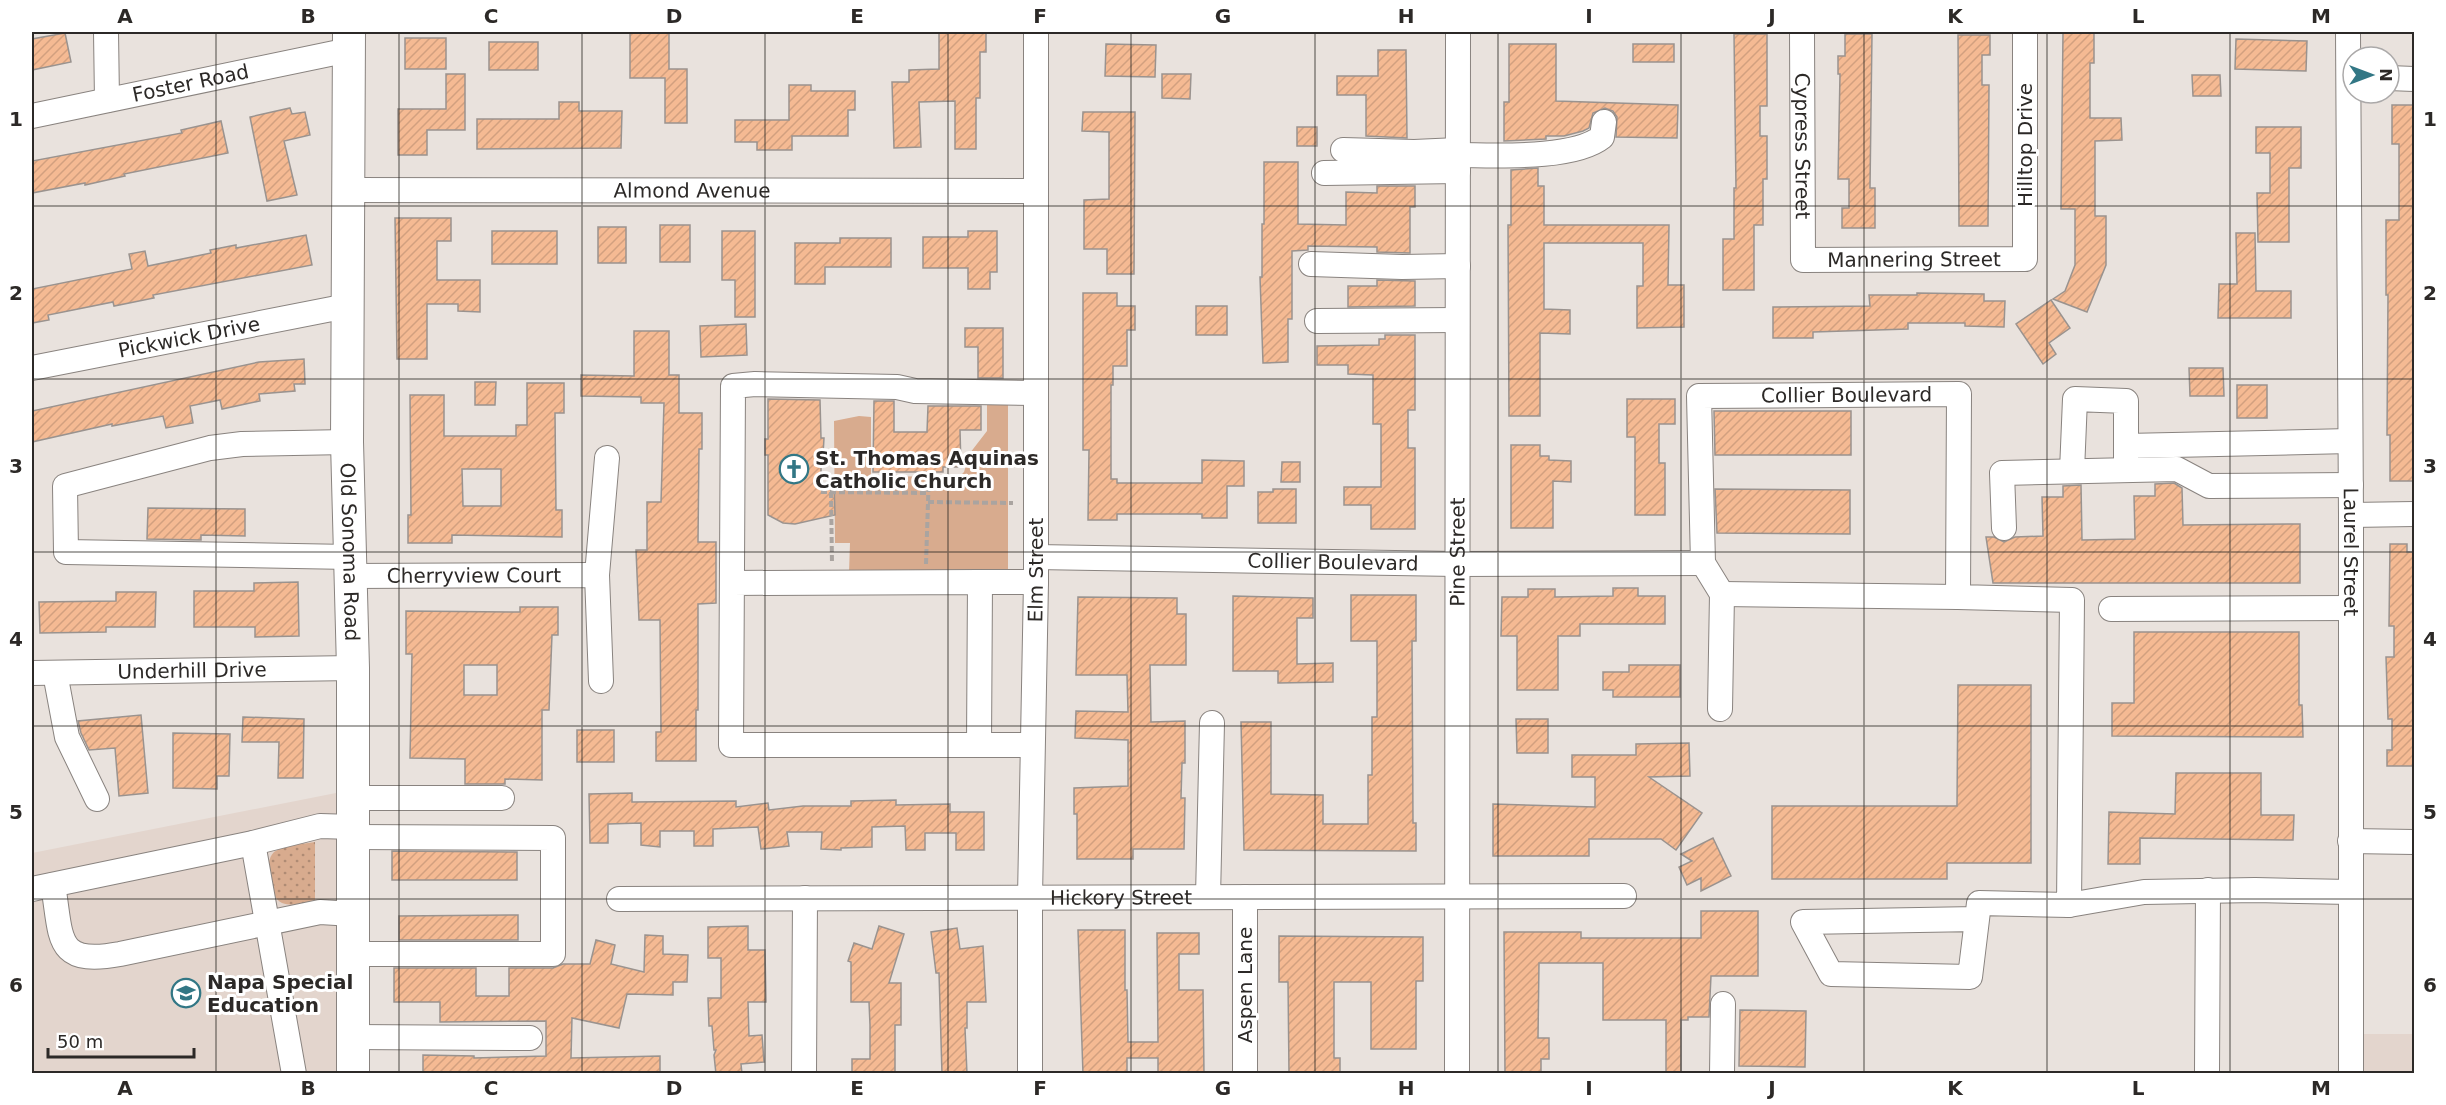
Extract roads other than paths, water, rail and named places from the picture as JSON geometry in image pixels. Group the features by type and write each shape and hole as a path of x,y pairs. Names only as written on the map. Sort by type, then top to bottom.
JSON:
{"main road":[{"name":"Old Sonoma Road","path":"349,41 347,442 353,668 353,1074"}],"street":[{"path":"106,32 107,100"},
{"name":"Elm Street","path":"1030,1074 1030,897 1036,582 1034,393 1036,32"},
{"name":"Pine Street","path":"1457,1074 1458,32"},
{"name":"Cypress Street","path":"1802,32 1803,260"},
{"name":"Hilltop Drive","path":"2025,32 2025,259"},
{"name":"Foster Road","path":"32,116 349,41"},
{"name":"Laurel Street","path":"2351,105 2351,1074"},
{"path":"1324,173 1458,158 1537,155 1565,150 1595,142 1602,137 1604,122"},
{"path":"1343,150 1414,152 1458,158"},
{"name":"Almond Avenue","path":"348,190 1036,191"},
{"name":"Mannering Street","path":"1803,260 2025,259"},
{"path":"1311,264 1458,266"},
{"name":"Pickwick Drive","path":"32,368 347,306"},
{"path":"1317,321 1457,320"},
{"path":"1032,746 731,745 733,386 755,384 897,387 915,391 1034,393"},
{"name":"Collier Boulevard","path":"1722,594 1703,562 1699,396 1959,394 1958,597"},
{"path":"2072,471 2075,399 2126,401 2126,470"},
{"path":"2126,446 2350,441"},
{"name":"Cherryview Court","path":"347,442 242,444 210,448 65,486 66,552 351,567 597,575"},
{"path":"601,681 597,575 607,458"},
{"path":"2004,528 2002,473 2177,470 2209,486 2351,485"},
{"path":"2351,515 2415,514"},
{"name":"Collier Boulevard","path":"1036,557 1457,564 1703,562"},
{"path":"979,746 980,582"},
{"path":"732,583 1036,582"},
{"path":"1720,709 1722,594 2072,600 2069,905"},
{"path":"2111,609 2351,608"},
{"name":"Underhill Drive","path":"43,673 353,668"},
{"path":"43,673 67,736 97,799"},
{"path":"1208,897 1212,723"},
{"path":"353,914 320,912 120,954 96,958 83,957 75,955 62,937 42,887 253,843 320,826 502,798"},
{"path":"353,820 554,837 554,954 353,954"},
{"path":"2350,841 2415,842"},
{"path":"253,843 294,1074"},
{"path":"2207,1072 2208,890"},
{"path":"1977,920 1803,922 1831,974 1970,977 1977,920 1979,903 2069,905 2144,892 2208,890 2350,892"},
{"name":"Hickory Street","path":"619,899 1624,896"},
{"name":"Aspen Lane","path":"1245,897 1245,1074"},
{"path":"804,1074 805,898"},
{"path":"1722,1074 1723,1004"},
{"path":"353,1037 530,1038"}],"place":[{"name":"St. Thomas Aquinas Catholic Church","path":"794,469"},
{"name":"Napa Special Education","path":"186,993"}]}
